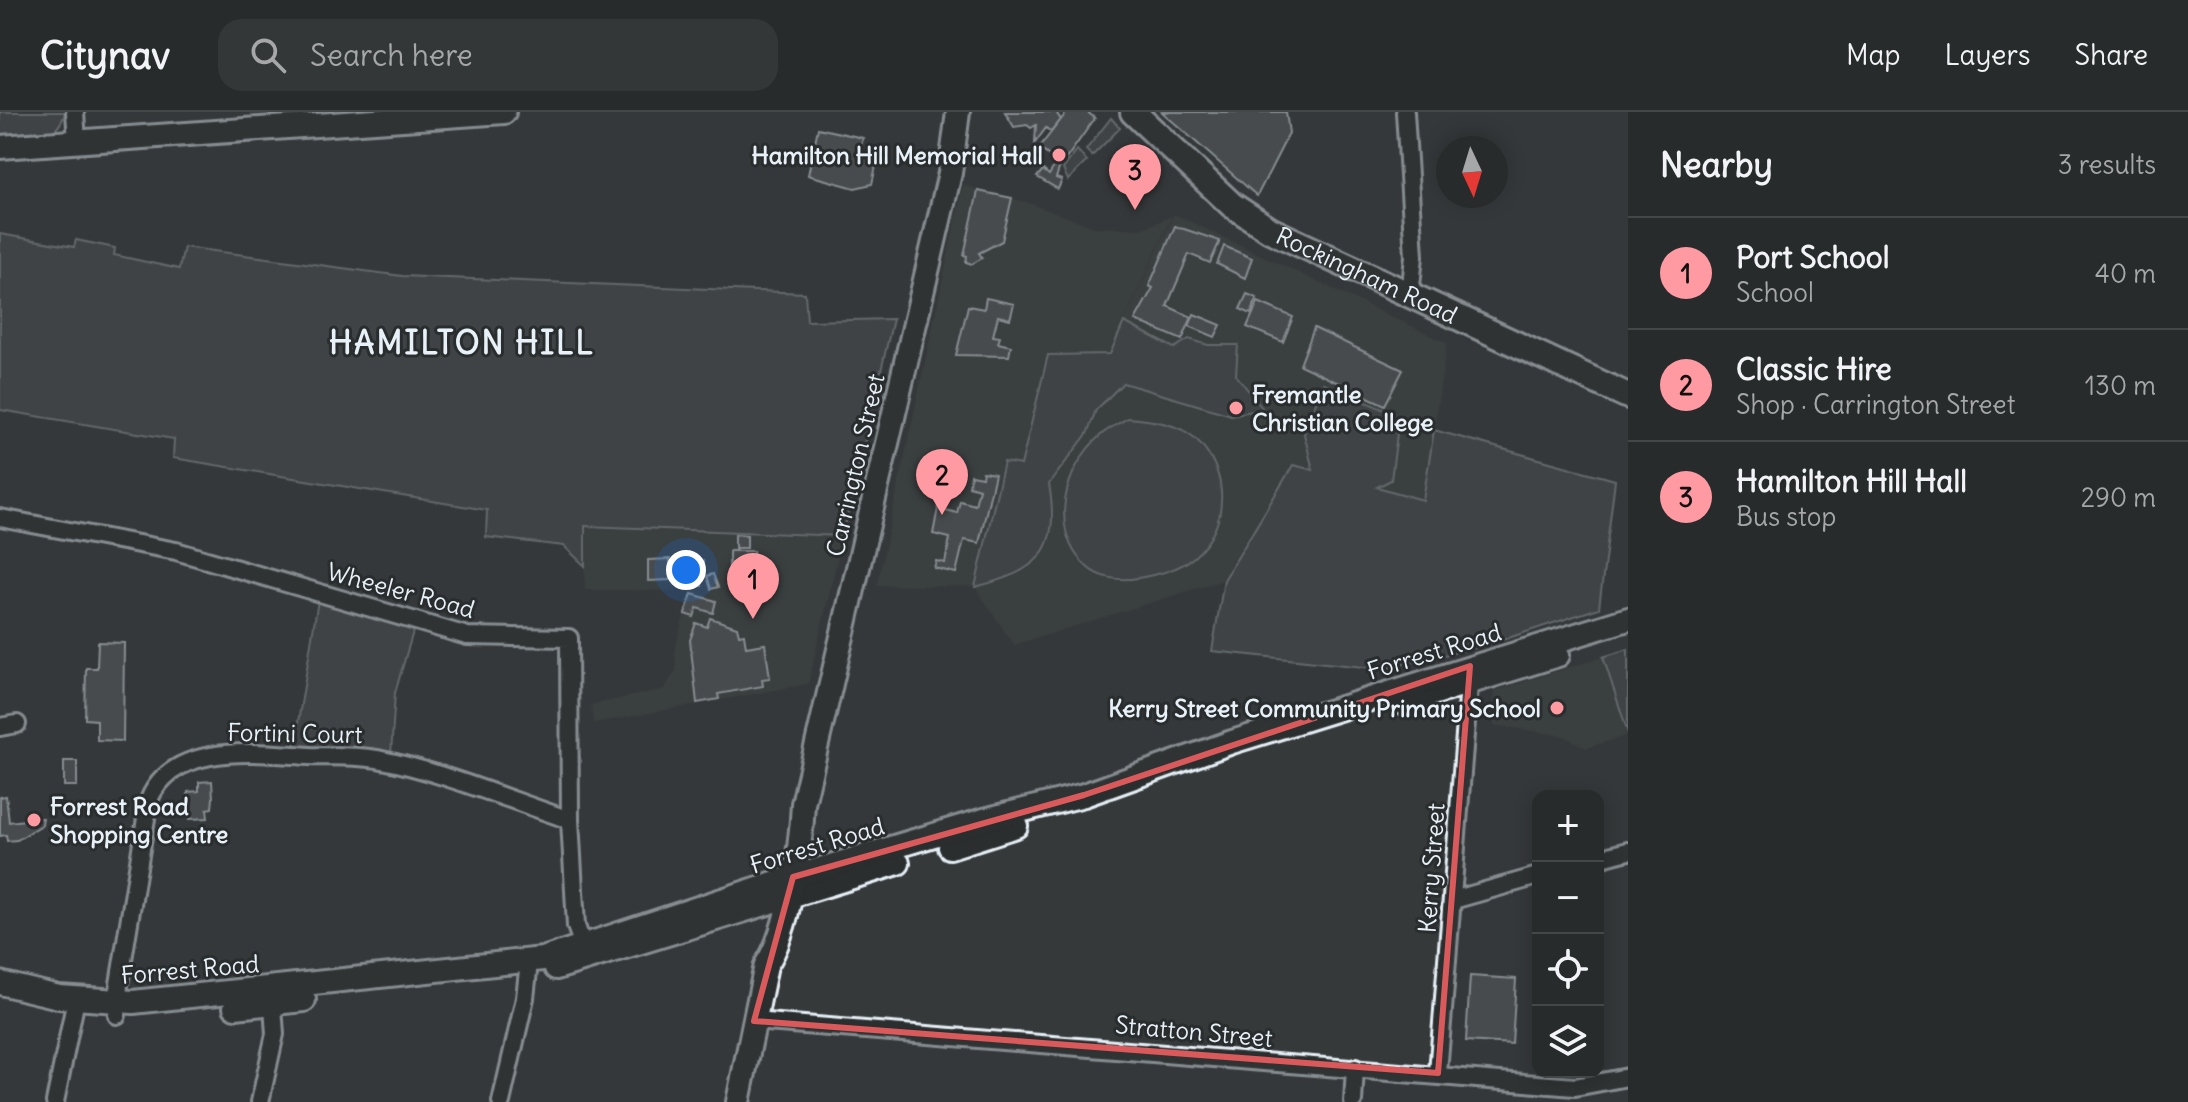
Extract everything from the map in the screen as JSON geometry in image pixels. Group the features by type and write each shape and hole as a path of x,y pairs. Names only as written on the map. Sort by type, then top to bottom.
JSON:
{"main road":[{"path":"0,147 504,112"},
{"name":"Carrington Street","path":"738,1102 766,965 762,948 782,890 788,833 803,804 957,138 958,112"},
{"name":"Carrington Street","path":"957,138 970,112"},
{"name":"Rockingham Road","path":"1140,116 1232,205 1270,230 1628,396"},
{"name":"Forrest Road","path":"0,997 117,1009 529,969 782,890 1126,791 1240,748 1470,675 1628,619"},
{"name":"Forrest Road","path":"1470,675 1628,633"},
{"name":"Forrest Road","path":"0,983 75,1006"}],"street":[{"path":"75,112 77,142"},
{"path":"1405,112 1414,256 1410,296"},
{"name":"Wheeler Road","path":"0,518 176,551 467,636 569,638 570,820 576,926 585,953"},
{"name":"Kerry Street","path":"1438,1073 1470,675"},
{"name":"Fortini Court","path":"117,1009 149,800 156,784 172,770 193,760 253,753 382,760 570,820"},
{"path":"1604,857 1628,851"},
{"path":"1453,900 1532,878"},
{"path":"501,1102 529,969"},
{"path":"260,1102 275,1034 272,996"},
{"path":"55,1102 75,1006"},
{"name":"Stratton Street","path":"754,1021 1438,1073 1575,1094 1628,1077"},
{"path":"1353,1102 1355,1068"}],"highlighted area":[{"path":"1470,666 1438,1073 754,1021 793,877 1084,795"}],"shaded area":[{"path":"0,112 65,112 56,129 48,134 0,140"},
{"path":"1111,118 1120,128 1092,156 1086,150"},
{"path":"1077,150 1087,161 1068,180 1063,169"},
{"name":"Fremantle Christian College","path":"963,185 1029,203 1094,227 1141,229 1172,216 1109,354 1174,214 1447,343 1423,500 1293,465 1224,580 1014,645 975,587 877,585"},
{"path":"0,234 74,247 76,240 115,248 114,255 179,269 184,247 402,276 805,293 807,321 893,319 843,536 585,526 585,566 564,546 486,537 487,510 173,458 174,439 0,410"},
{"path":"1124,322 1174,348 1189,339 1208,345 1238,345 1236,375 1263,409 1231,415 1123,383 1096,410 1087,434 1049,484 1051,527 1040,555 1015,574 975,587 1004,462 1021,465 1048,355 1110,354"},
{"path":"1323,383 1387,411 1397,434 1391,480 1377,487 1423,500 1434,430 1615,480 1599,608 1487,645 1383,669 1212,651 1224,580 1293,465 1313,470 1304,434"},
{"path":"1128,418 1173,426 1196,439 1215,467 1221,499 1214,530 1206,545 1194,557 1160,573 1118,579 1092,571 1075,552 1067,536 1065,499 1078,463 1089,447 1105,432"},
{"path":"584,526 843,536 808,684 594,723 591,705 664,689 676,671 675,648 691,591 585,590"},
{"path":"318,600 414,628 395,693 391,755 294,747"},
{"path":"1628,649 1628,733 1603,657"},
{"name":"Kerry Street Community Primary School","path":"1603,657 1628,735 1586,748 1564,736 1494,725 1494,691"}],"building":[{"path":"1005,112 1056,112 1061,120 1051,132 1046,128 1035,143 1036,125 1031,128 1027,125 1014,127"},
{"name":"Hamilton Hill Memorial Hall","path":"1067,112 1087,112 1095,118 1059,169 1056,178 1062,180 1058,189 1037,177 1043,170 1049,175 1057,162 1039,148"},
{"path":"1162,112 1286,112 1289,133 1257,196"},
{"path":"818,128 863,138 859,155 871,158 876,166 872,184 855,188 808,175"},
{"path":"978,191 1012,198 1002,241 979,253 982,258 972,264 966,262 967,256 964,255"},
{"path":"1175,226 1220,241 1210,263 1189,254 1167,306 1192,317 1182,340 1135,320 1153,288 1149,286"},
{"path":"1224,246 1252,258 1245,278 1217,264"},
{"path":"1247,294 1257,298 1251,314 1240,309"},
{"path":"986,298 1014,304 1010,319 998,316 993,336 1000,337 998,343 1011,346 1009,356 956,355 968,306 984,309"},
{"path":"1258,302 1293,317 1283,342 1247,327"},
{"path":"1194,314 1221,325 1215,337 1189,326"},
{"path":"1314,328 1403,370 1385,405 1300,365"},
{"path":"983,472 995,474 979,543 964,540 956,573 934,568 936,561 945,563 950,538 933,534 938,508 957,513 960,501 975,505 979,489 969,486 971,475 982,477"},
{"path":"735,534 747,535 747,548 735,548"},
{"path":"729,551 753,551 753,580 729,580"},
{"path":"670,559 670,580 648,581 648,560"},
{"path":"682,560 703,561 702,586 681,584"},
{"path":"713,574 718,587 711,589 707,576"},
{"path":"692,594 716,601 713,613 697,608 694,617 685,614"},
{"path":"710,618 737,627 739,635 744,634 746,647 765,644 770,678 762,679 763,686 718,694 719,699 697,703 690,640 696,623 707,627"},
{"path":"98,642 124,643 123,741 97,740 97,720 85,719 86,668 97,668"},
{"path":"64,761 77,761 77,786 64,786"},
{"path":"212,781 212,808 207,809 208,818 190,819 188,792 199,791 199,782"},
{"name":"Forrest Road Shopping Centre","path":"6,796 9,822 43,818 42,825 17,840 7,841 6,835 0,836 0,797"},
{"path":"1470,976 1516,979 1512,1044 1466,1041"}],"place":[{"name":"Hamilton Hill Memorial Hall","path":"1059,155"},
{"name":"Hamilton Hill Hall","path":"1135,210"},
{"name":"Fremantle Christian College","path":"1236,408"},
{"name":"Classic Hire","path":"942,515"},
{"name":"Port School","path":"753,619"},
{"name":"Kerry Street Community Primary School","path":"1557,708"},
{"name":"Forrest Road Shopping Centre","path":"34,820"}],"district":[{"name":"HAMILTON HILL","path":"462,342"}]}
